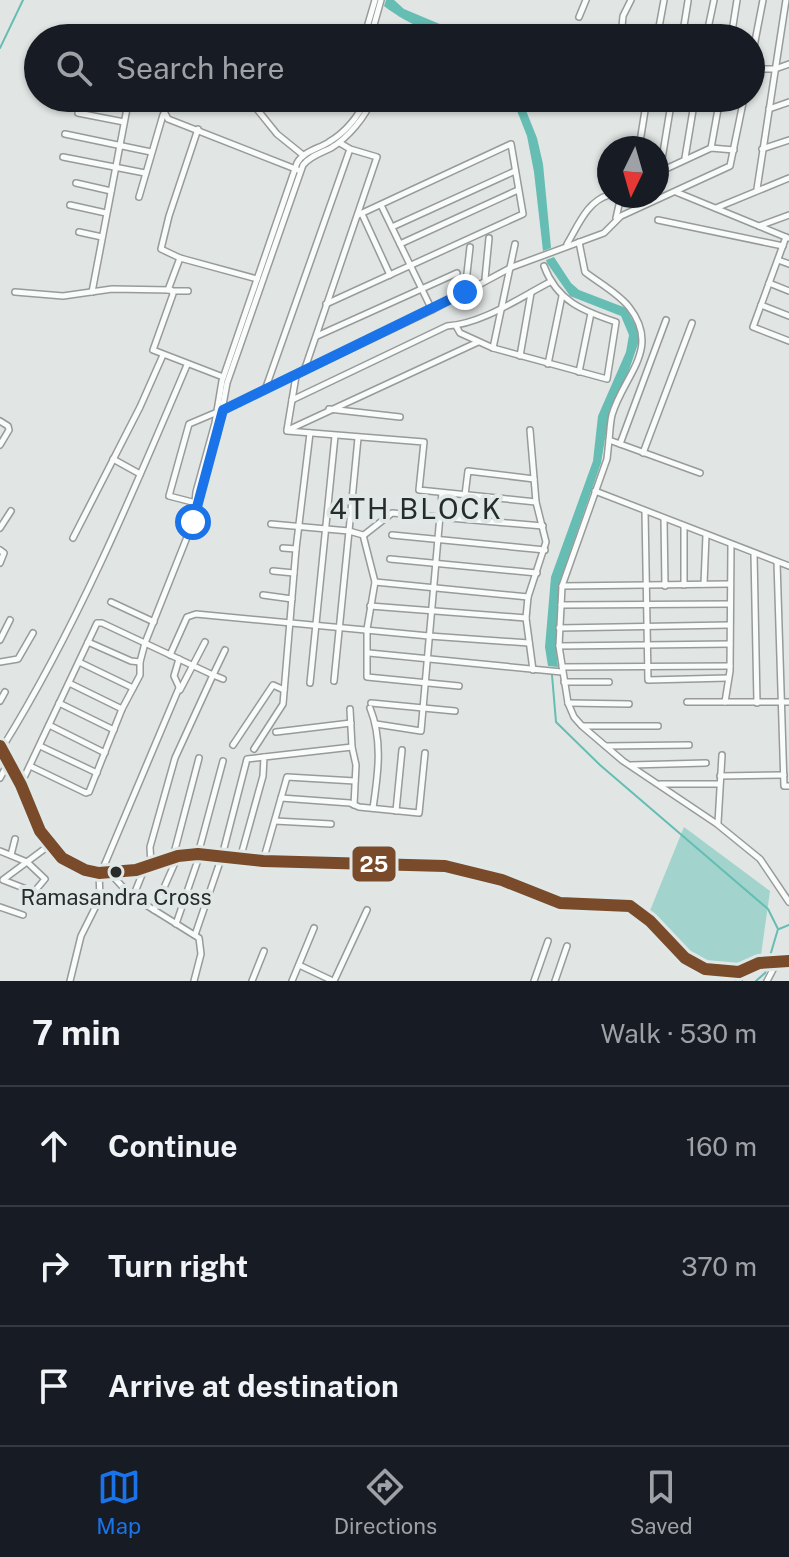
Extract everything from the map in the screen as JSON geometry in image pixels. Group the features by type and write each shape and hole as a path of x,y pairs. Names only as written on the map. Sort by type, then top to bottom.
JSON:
{"main road":[{"path":"1,747 40,831 62,858 85,870 110,873 199,854 263,861 445,866 502,880 560,903 630,906 650,921 685,958 705,969 739,972 759,963 789,961"}],"street":[{"path":"579,17 586,0"},
{"path":"622,24 631,0"},
{"path":"660,24 664,0"},
{"path":"709,24 714,0"},
{"path":"733,24 737,0"},
{"path":"758,24 763,0"},
{"path":"757,189 786,0"},
{"path":"684,24 688,1"},
{"path":"368,24 377,2"},
{"path":"374,24 377,2"},
{"path":"781,31 789,28"},
{"path":"765,69 789,64"},
{"path":"768,109 789,102"},
{"path":"92,292 125,112"},
{"path":"259,112 277,134 303,155"},
{"path":"30,766 87,793 122,709 140,675 145,643 182,555 193,522 196,492 227,383 303,155 331,142 358,112"},
{"path":"220,411 223,377 298,170 307,159 334,146 365,112"},
{"path":"641,136 645,112"},
{"path":"665,136 669,112"},
{"path":"685,159 693,112"},
{"path":"711,148 717,112"},
{"path":"196,503 169,496 189,424 432,310 512,267 604,233 616,219 730,166 741,112"},
{"path":"78,113 124,122"},
{"path":"139,197 163,114 168,119 298,170"},
{"path":"198,129 162,252 257,280"},
{"path":"65,134 151,152"},
{"path":"762,149 789,140"},
{"path":"303,372 360,214 377,157 340,143"},
{"path":"326,304 523,214 511,144 360,214"},
{"path":"669,167 711,148 734,150"},
{"path":"264,390 350,149"},
{"path":"63,157 145,173"},
{"path":"392,227 515,171"},
{"path":"715,208 789,178"},
{"path":"76,183 111,191"},
{"path":"400,244 518,190"},
{"path":"676,192 788,238 753,327 789,341"},
{"path":"566,246 597,200"},
{"path":"70,205 106,213"},
{"path":"381,205 432,310"},
{"path":"616,219 618,208"},
{"path":"360,214 390,275"},
{"path":"759,226 789,215"},
{"path":"658,220 783,246"},
{"path":"79,232 102,237"},
{"path":"484,280 489,238"},
{"path":"579,242 585,272 628,305 637,320 642,335 642,351 612,414 607,459 562,586 559,646 568,703 574,717 606,746 717,824 760,859 789,902"},
{"path":"493,348 515,244"},
{"path":"465,292 470,247"},
{"path":"180,258 152,347 163,355 223,377"},
{"path":"778,260 789,264"},
{"path":"456,326 460,333 493,348 607,379 616,322 575,307 550,282 544,266"},
{"path":"316,336 457,273"},
{"path":"292,400 447,326 456,326 550,282"},
{"path":"769,283 789,291"},
{"path":"15,292 63,296 92,292 188,291"},
{"path":"520,356 531,292"},
{"path":"548,364 562,296"},
{"path":"761,305 789,316"},
{"path":"579,372 591,313"},
{"path":"620,444 666,320"},
{"path":"643,453 692,323"},
{"path":"287,431 328,409 478,342"},
{"path":"73,538 163,355"},
{"path":"1,747 48,671 187,365"},
{"path":"287,431 296,376"},
{"path":"328,409 400,417"},
{"path":"0,421 9,430 0,445"},
{"path":"530,430 536,502 543,526 545,550 528,597 526,618 533,670"},
{"path":"287,431 424,442 419,490 536,502"},
{"path":"254,749 283,704 296,549 310,433"},
{"path":"310,683 335,436"},
{"path":"334,681 358,438"},
{"path":"609,440 700,473"},
{"path":"113,459 140,474"},
{"path":"465,495 468,471 534,479"},
{"path":"595,491 789,566"},
{"path":"376,724 421,731 442,493"},
{"path":"0,528 11,511"},
{"path":"645,511 648,680 728,678"},
{"path":"363,535 392,513 543,526"},
{"path":"664,518 665,586"},
{"path":"271,524 363,535"},
{"path":"684,526 684,585"},
{"path":"363,535 375,582 367,629 367,677 459,686"},
{"path":"392,535 545,550"},
{"path":"704,584 706,535"},
{"path":"725,702 730,666 731,545"},
{"path":"283,548 296,549"},
{"path":"0,550 4,553 0,563"},
{"path":"754,554 757,703"},
{"path":"390,559 537,573"},
{"path":"777,562 780,702 785,725 787,765 784,786 789,786"},
{"path":"273,571 294,573"},
{"path":"375,582 528,597"},
{"path":"562,586 729,584"},
{"path":"263,595 292,599"},
{"path":"111,602 154,622"},
{"path":"561,605 729,604"},
{"path":"370,606 526,618"},
{"path":"170,655 187,617 196,614 529,643"},
{"path":"0,640 10,620"},
{"path":"21,785 97,623 223,679"},
{"path":"559,628 729,625"},
{"path":"0,662 17,660 33,633"},
{"path":"88,642 140,662"},
{"path":"70,981 81,936 100,898 100,873 123,815 179,688 205,642"},
{"path":"559,646 730,644"},
{"path":"133,897 148,866 150,847 175,758 225,650"},
{"path":"369,653 533,670 730,666"},
{"path":"179,659 174,676 179,688"},
{"path":"79,662 133,688"},
{"path":"564,682 609,682"},
{"path":"69,683 122,709"},
{"path":"233,745 273,685 284,690"},
{"path":"0,701 5,692"},
{"path":"687,702 789,702"},
{"path":"59,703 114,730"},
{"path":"568,703 629,704"},
{"path":"373,808 378,762 376,724 371,706 455,711"},
{"path":"350,709 356,765 354,805"},
{"path":"276,732 351,723"},
{"path":"49,725 105,753"},
{"path":"582,726 658,726"},
{"path":"606,746 689,745"},
{"path":"39,746 97,773"},
{"path":"195,935 222,856 247,759 352,747"},
{"path":"396,811 402,750"},
{"path":"281,798 420,813 425,753"},
{"path":"717,824 722,755"},
{"path":"240,859 263,776 264,757"},
{"path":"154,910 175,857 199,758"},
{"path":"176,924 199,854 223,761"},
{"path":"0,778 8,763"},
{"path":"630,765 706,763"},
{"path":"720,776 784,775"},
{"path":"263,861 287,777 355,781"},
{"path":"659,784 719,784"},
{"path":"275,821 331,824"},
{"path":"11,855 15,839"},
{"path":"2,879 51,844"},
{"path":"0,851 27,862 45,879 36,891 2,879"},
{"path":"110,873 133,897 199,938 201,954 194,981"},
{"path":"0,907 23,915"},
{"path":"299,965 333,981 367,910"},
{"path":"292,981 314,928"},
{"path":"534,981 548,941"},
{"path":"555,981 567,946"},
{"path":"252,981 264,951"},
{"path":"767,981 777,962"},
{"path":"739,972 739,981"}],"shaded area":[{"path":"386,0 394,0 404,9 440,24 413,24 384,6"},
{"path":"518,112 527,112 543,164 551,248 543,251 534,172 527,136"},
{"path":"554,257 579,290 626,308 637,328 639,341 628,373 610,409 601,463 559,584 558,667 548,666 545,647 551,577 593,461 598,416 626,352 629,335 621,316 570,296 547,263 546,260"},
{"path":"684,827 770,891 761,955 726,965 711,963 686,949 649,913"}],"waterway":[{"path":"0,48 23,0"},
{"path":"552,675 556,722 600,765 768,909 778,929 765,973 756,981"},
{"path":"779,929 789,925"}],"transit line":[{"name":"25","path":"0,746 40,831 62,858 85,870 99,873 136,870 178,856 198,854 263,861 445,866 502,880 560,903 630,906 650,921 685,958 705,969 739,972 759,963 789,961"}],"place":[{"name":"Ramasandra Cross","path":"116,872"}],"district":[{"name":"4TH BLOCK","path":"416,508"}],"route":[{"path":"193,522 223,410 465,292"}]}
